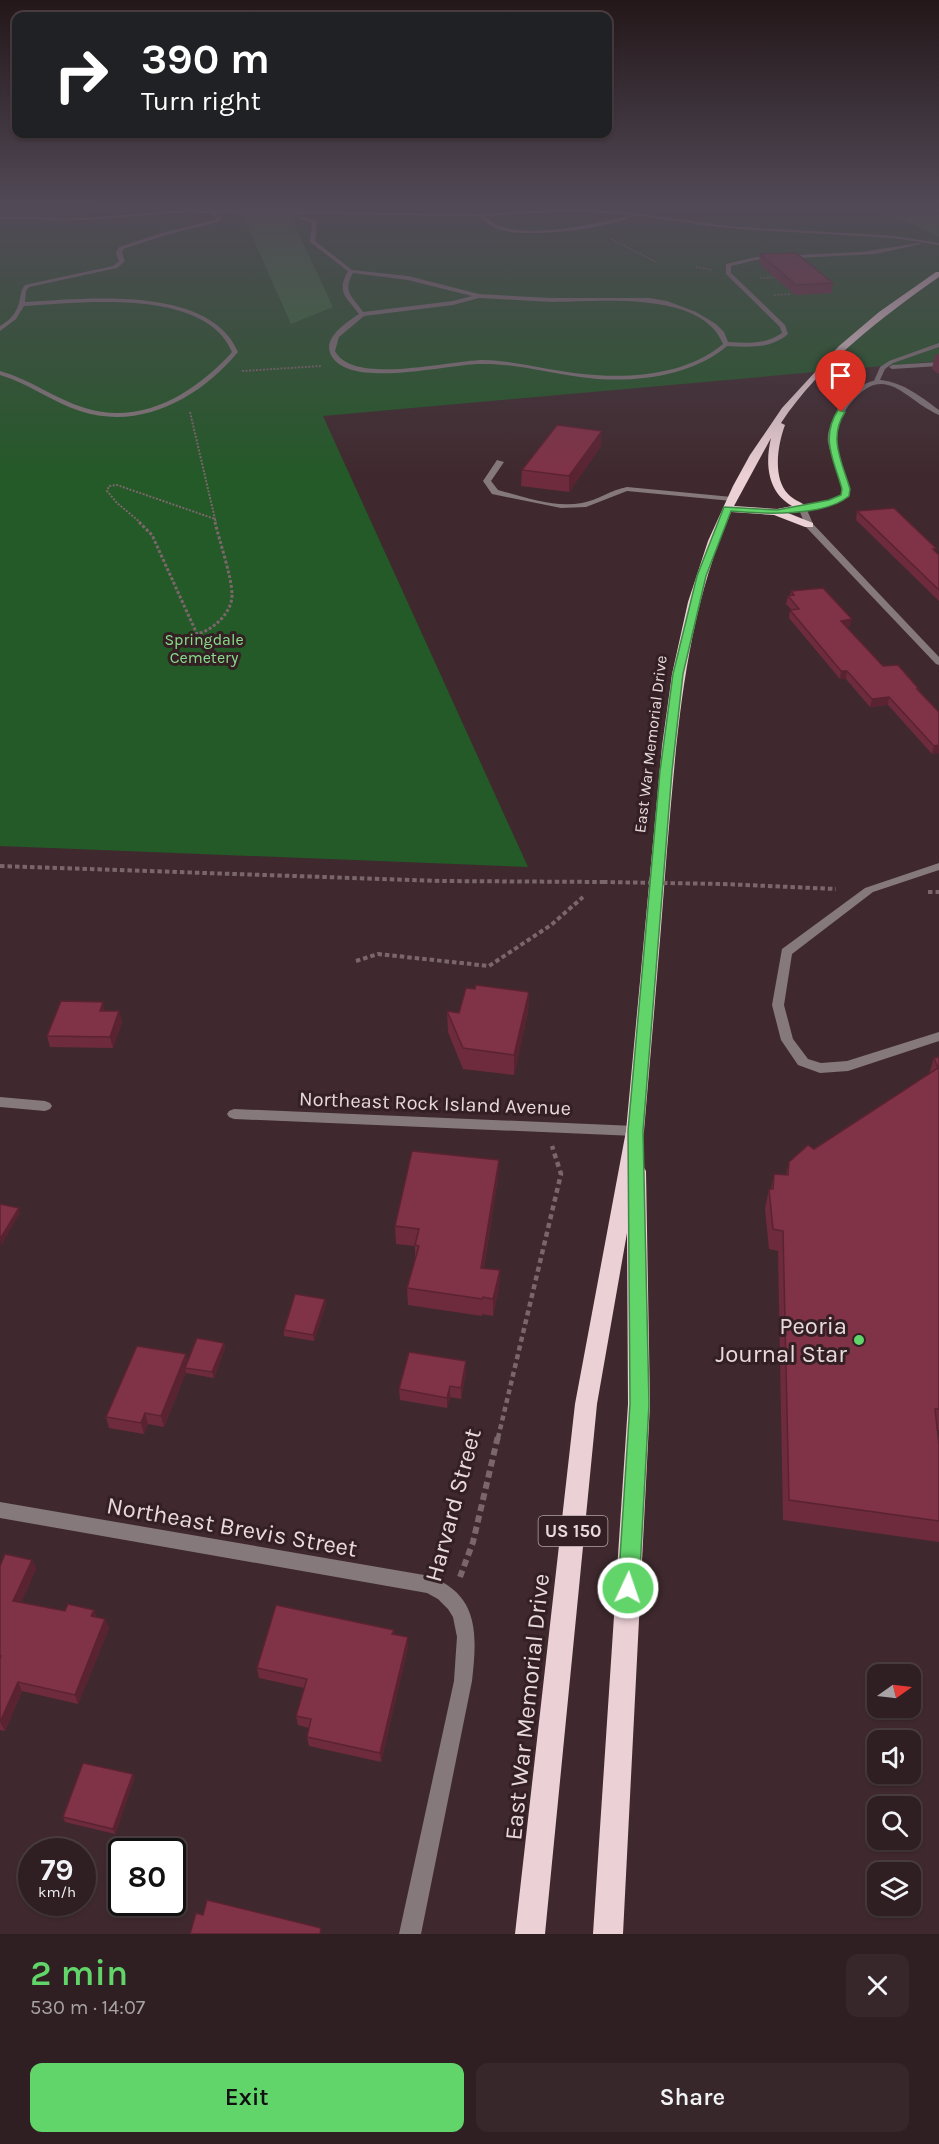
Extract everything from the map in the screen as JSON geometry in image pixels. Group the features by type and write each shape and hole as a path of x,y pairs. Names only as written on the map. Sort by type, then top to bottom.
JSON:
{"highway":[{"name":"East War Memorial Drive","path":"530,1934 586,1404 635,1131 666,771 675,695 694,602 710,552 730,504 755,455 788,407 842,348 882,314 909,295"},
{"path":"788,407 776,437 774,470 783,496 802,507"},
{"path":"730,504 777,512 809,525"},
{"path":"777,512 802,507"},
{"name":"East War Memorial Drive","path":"608,1934 639,1404 635,1131"}],"street":[{"path":"0,329 10,322 24,304 23,295"},
{"path":"348,295 362,314"},
{"path":"476,295 667,303 694,313 714,325 721,332 726,344"},
{"path":"479,296 453,303 362,314 337,333 333,341 333,353 348,367 375,370 493,363 586,376 613,376 685,368 716,354 726,344 766,344 776,341 785,334 783,326 751,295"},
{"path":"0,373 16,377 76,408 109,416 133,414 159,408 189,394 220,371 236,352 227,336 200,318 174,307 142,302 101,300 24,304"},
{"path":"877,381 882,368 891,362 939,345"},
{"path":"882,368 939,364"},
{"path":"939,413 897,383 868,382 858,390 834,422 831,439 846,489 845,496 832,503 802,507 809,525 939,662"},
{"path":"500,462 487,481 495,492 554,504 583,505 613,491 627,489 730,504"},
{"path":"939,866 869,890 786,952 778,1005 786,1040 803,1062 820,1068 848,1066 939,1036"},
{"path":"0,1102 45,1106"},
{"name":"Northeast Rock Island Avenue","path":"234,1114 635,1131"},
{"name":"Northeast Brevis Street","path":"0,1510 430,1585 453,1598"},
{"name":"Harvard Street","path":"410,1934 463,1681 465,1639 463,1621 460,1607 453,1598"}],"path":[{"path":"220,371 320,366 348,367"},
{"path":"188,405 232,595 230,608 205,633 197,634 152,535 142,522 113,500 107,491 110,486 117,485 214,519"},
{"path":"0,866 441,880 723,884 841,889"},
{"path":"356,961 378,954 489,966 551,925 583,897"},
{"name":"Harvard Street","path":"453,1598 473,1542 561,1174 546,1127"}],"green space":[{"name":"Springdale Cemetery","path":"0,295 939,295 939,361 323,416 528,867 0,846"},
{"path":"278,295 328,295 333,307 291,324"}],"building":[{"path":"557,425 602,431 569,476 522,470"},
{"path":"894,508 937,549 933,549 939,555 939,590 857,511"},
{"path":"823,588 852,619 841,621 883,666 898,665 939,712 939,745 934,746 889,697 872,699 847,671 841,671 790,610 799,609 788,596 794,595 791,591"},
{"path":"476,985 529,992 514,1055 463,1048 447,1011 459,1013 466,988 475,989"},
{"path":"61,1001 103,1002 100,1011 119,1011 110,1037 47,1036"},
{"name":"Peoria Journal Star","path":"939,1057 939,1409 935,1409 939,1445 939,1521 789,1500 783,1231 773,1229 769,1189 773,1189 774,1174 788,1175 789,1162 808,1145 814,1149 938,1068 934,1058"},
{"path":"412,1151 499,1160 481,1268 500,1270 493,1299 407,1288 419,1246 415,1245 419,1229 395,1226"},
{"path":"0,1204 19,1208 0,1239"},
{"path":"295,1294 325,1299 313,1335 284,1330"},
{"path":"197,1338 224,1343 212,1372 185,1368"},
{"path":"137,1346 186,1354 161,1416 145,1413 141,1423 106,1417"},
{"path":"409,1352 466,1361 461,1388 450,1386 447,1398 399,1389"},
{"path":"5,1554 32,1560 13,1601 65,1611 68,1604 94,1610 91,1616 105,1619 75,1695 18,1682 0,1722 0,1566"},
{"path":"276,1605 394,1630 392,1634 408,1637 380,1753 307,1737 311,1719 296,1716 307,1679 257,1668"},
{"path":"83,1763 133,1774 113,1829 63,1817"},
{"path":"207,1900 321,1928 320,1934 190,1934 196,1913 203,1915"}],"place":[{"name":"Peoria Journal Star","path":"859,1340"}],"route":[{"path":"628,1588 639,1404 635,1131 666,771 678,674 701,576 713,541 728,509 777,512 832,503 845,496 846,489 831,439 834,422 841,412"}]}
